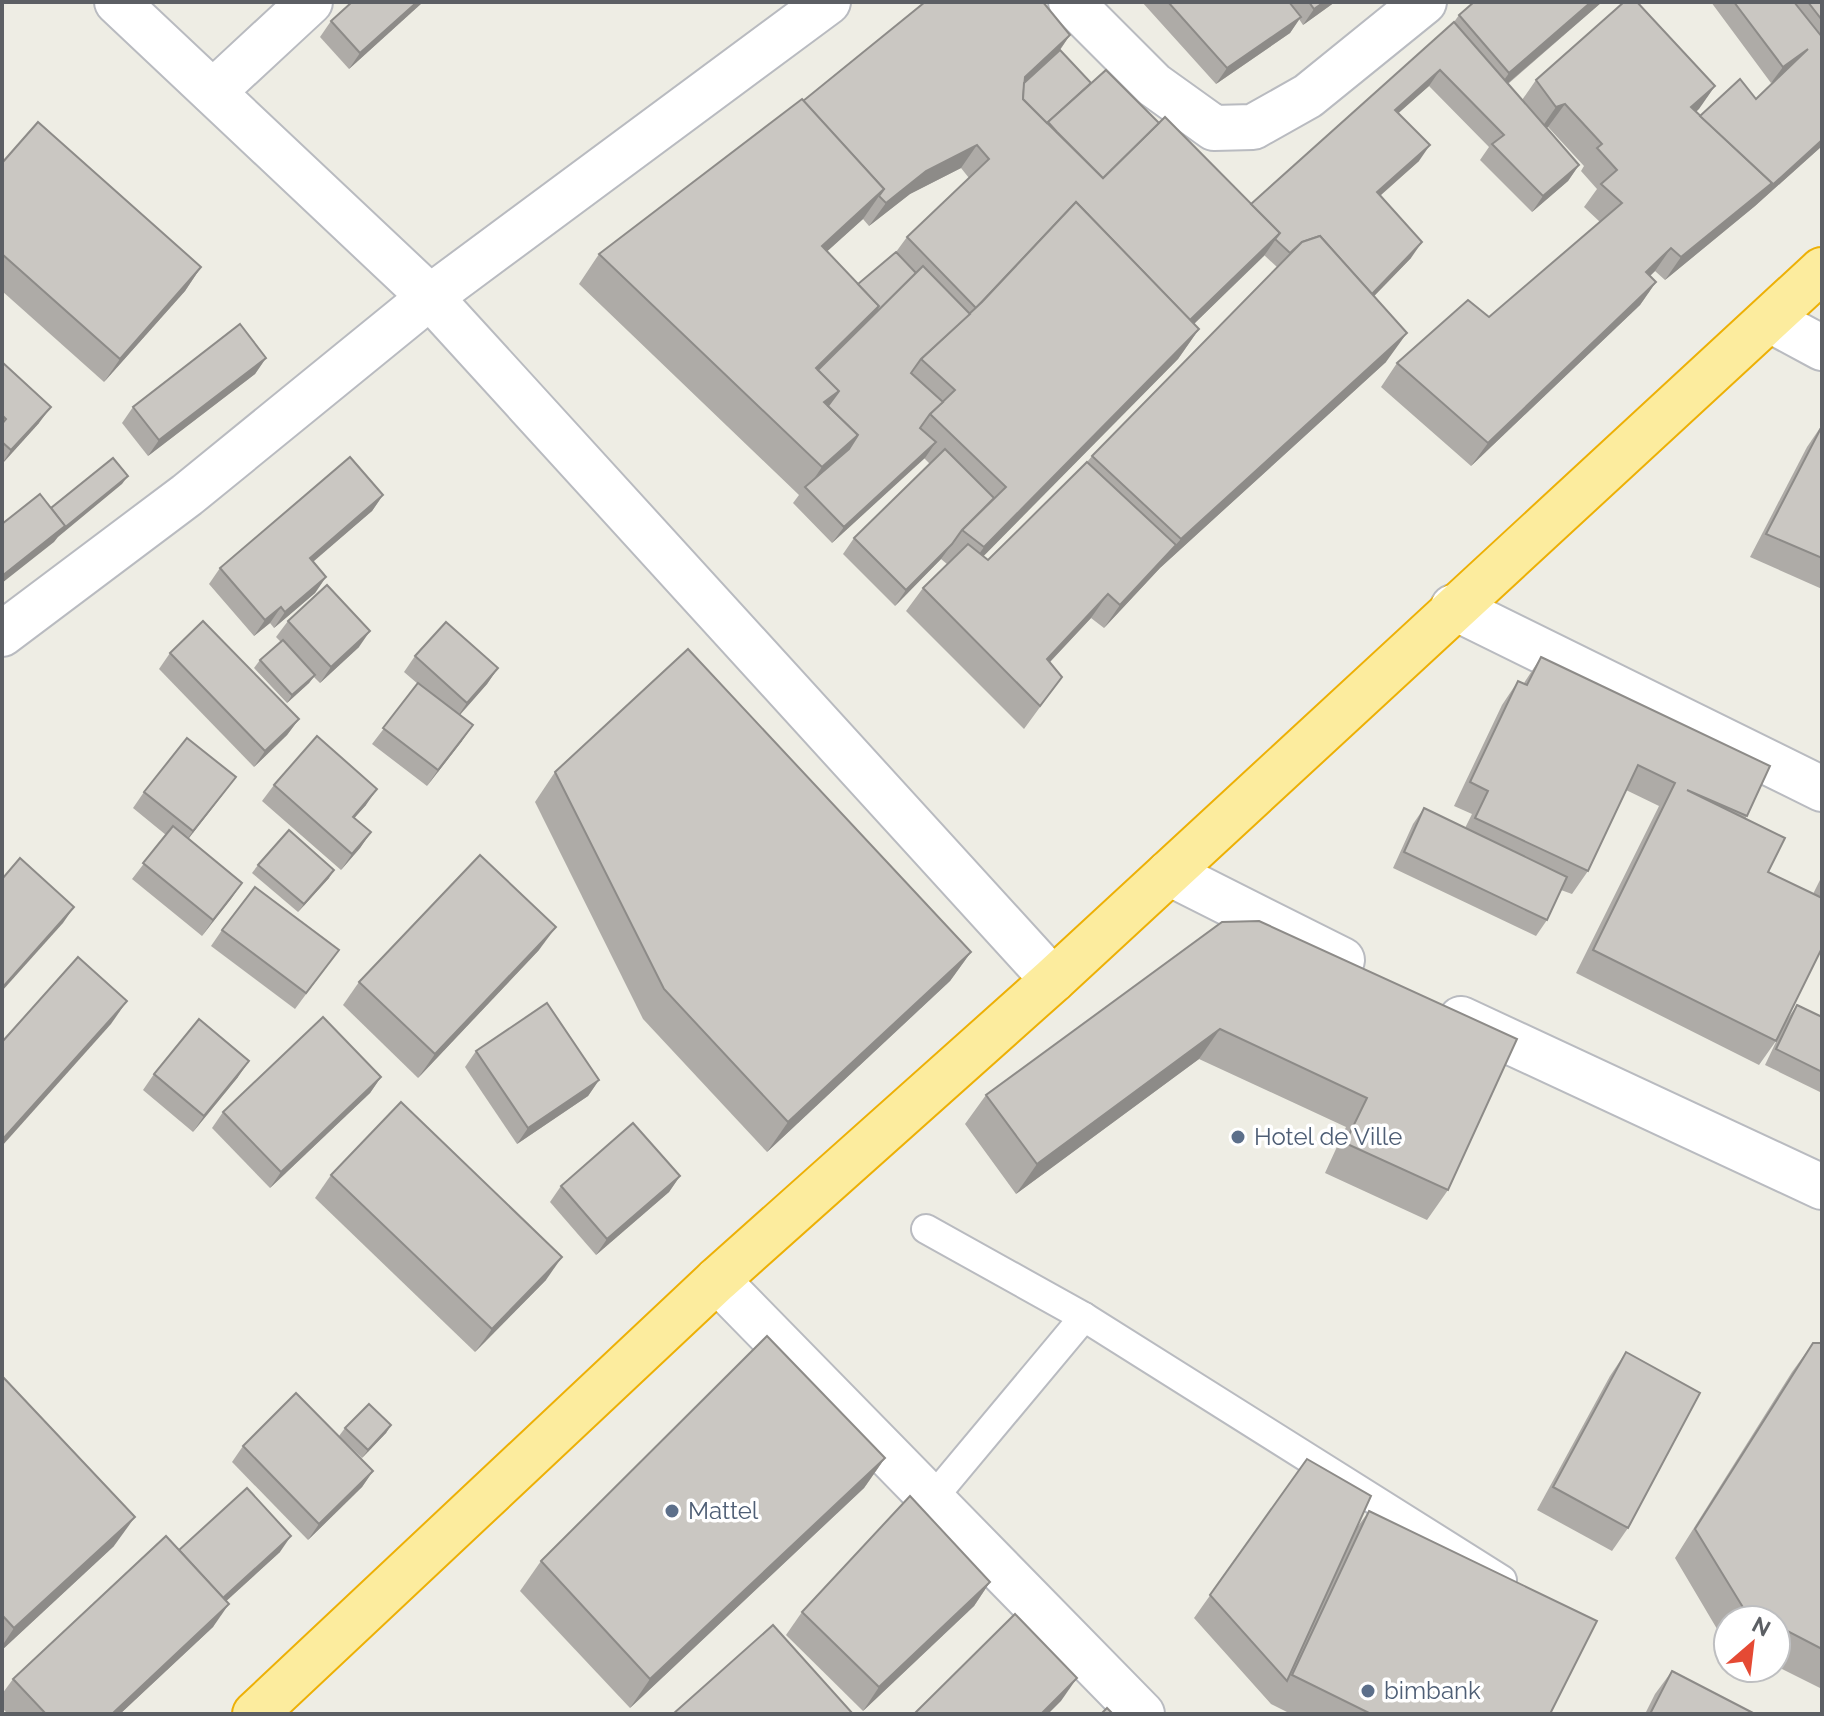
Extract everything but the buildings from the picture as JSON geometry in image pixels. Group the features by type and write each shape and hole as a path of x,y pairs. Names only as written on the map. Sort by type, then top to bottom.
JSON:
{"highway":[{"path":"255,1714 717,1280 1053,980 1453,607 1822,270"}],"street":[{"path":"117,2 430,297 1053,980"},
{"path":"213,92 310,2"},
{"path":"2,634 187,495 430,297 828,2"},
{"path":"1071,2 1154,85 1214,128 1253,127 1308,96 1424,2"},
{"path":"1770,320 1822,348"},
{"path":"1453,607 1822,789"},
{"path":"1169,873 1374,976"},
{"path":"1427,1002 1822,1187"},
{"path":"717,1280 1142,1714"}],"lane":[{"path":"926,1229 1084,1317 1524,1594"},
{"path":"932,1499 1084,1317"}],"place":[{"name":"Hotel de Ville","path":"1238,1137"},
{"name":"Mattel","path":"672,1511"},
{"name":"bimbank","path":"1368,1691"}]}
